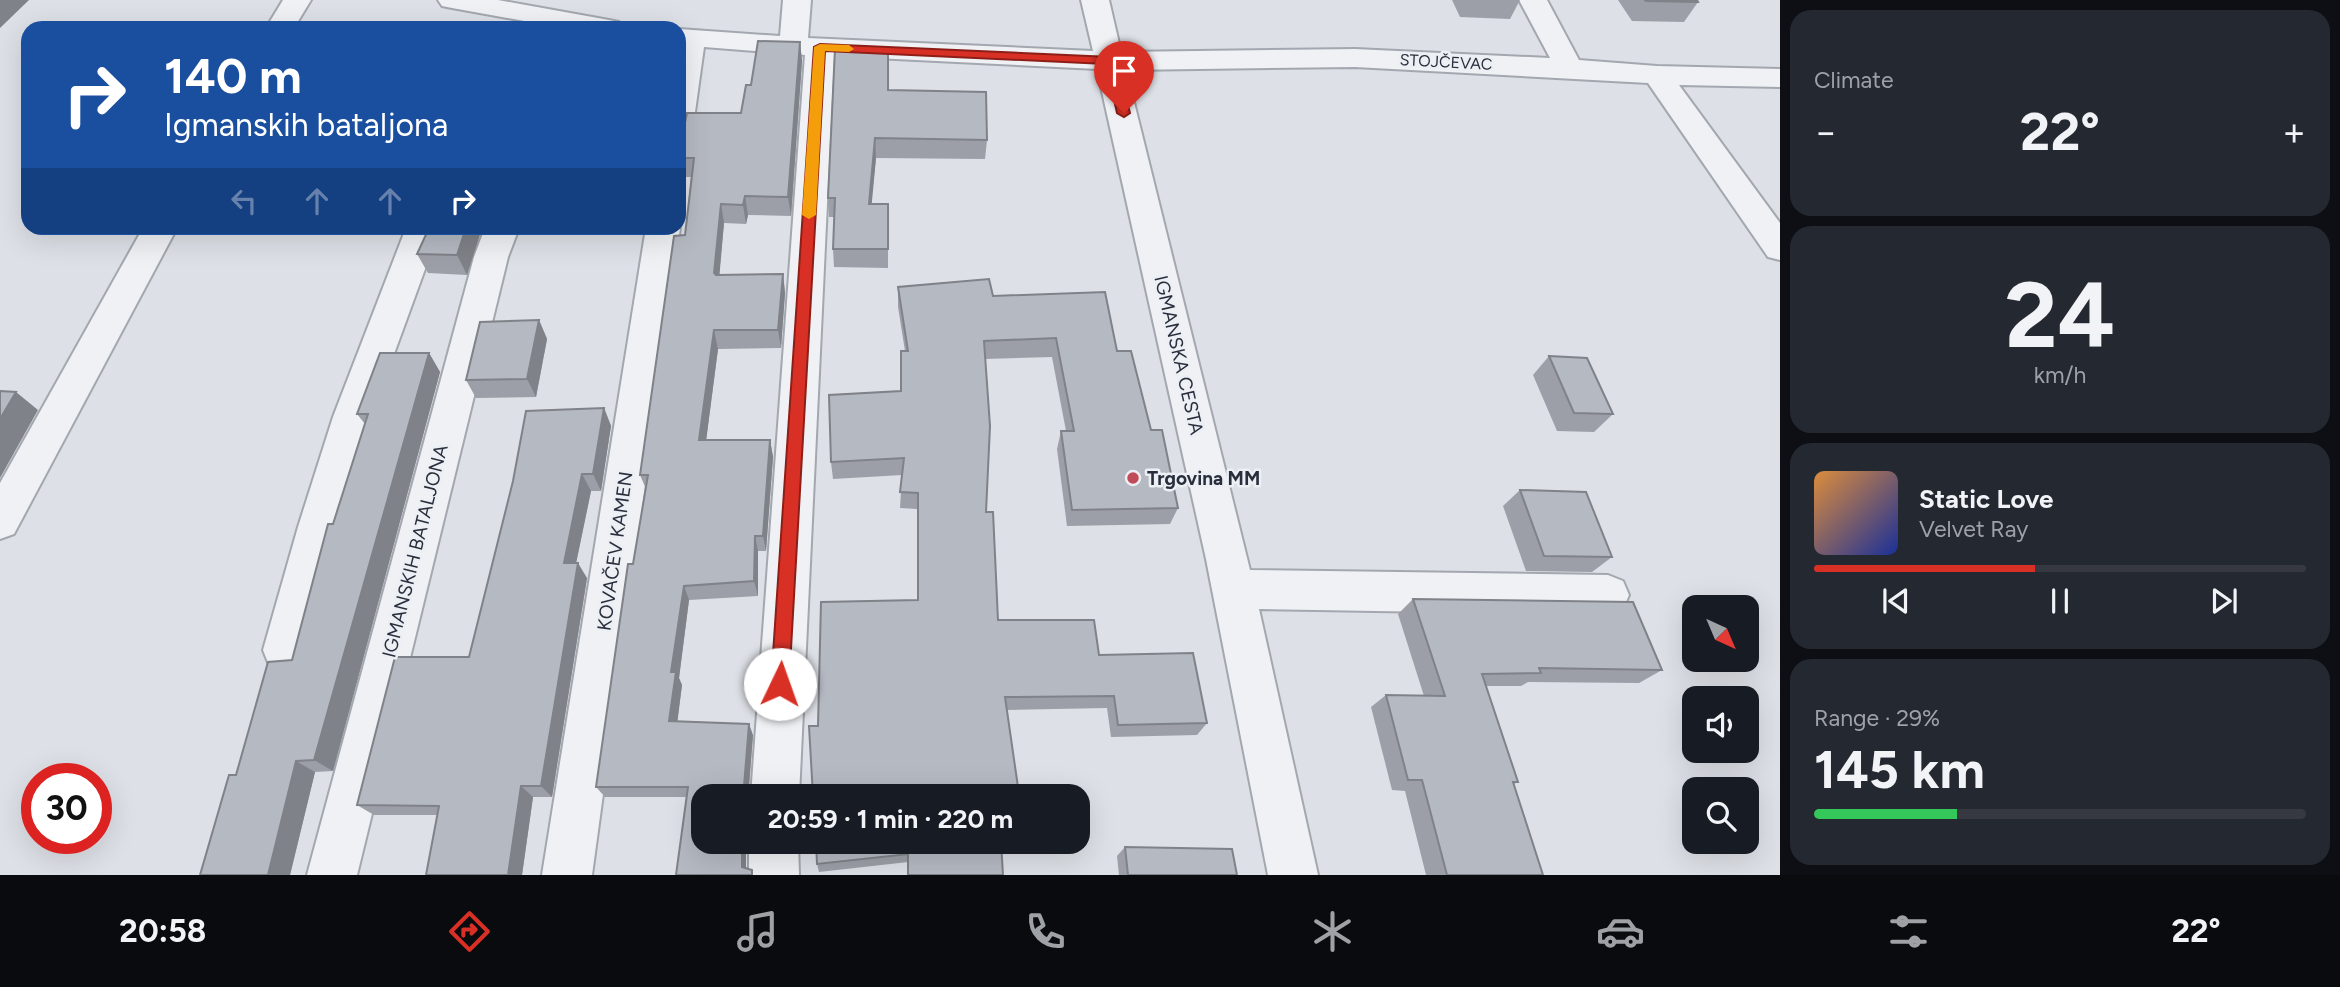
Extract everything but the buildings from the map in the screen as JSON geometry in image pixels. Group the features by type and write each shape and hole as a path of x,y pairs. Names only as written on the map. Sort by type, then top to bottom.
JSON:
{"street":[{"path":"285,21 297,0"},
{"path":"775,784 806,46 797,0"},
{"name":"IGMANSKA CESTA","path":"1095,0 1233,589 1293,875"},
{"path":"1533,0 1569,68"},
{"path":"459,1 508,20"},
{"path":"686,38 1111,61"},
{"name":"STOJČEVAC","path":"1111,61 1355,58 1657,75 1780,78"},
{"path":"1657,75 1780,248"},
{"path":"0,521 156,235"},
{"path":"285,650 318,527 352,417 420,235"},
{"name":"IGMANSKIH BATALJONA","path":"332,875 491,257 499,235"},
{"name":"KOVAČEV KAMEN","path":"567,875 662,235"},
{"path":"1233,589 1608,595"},
{"path":"774,875 775,854"}],"slow traffic":[{"path":"809,215 820,47 849,49"}],"place":[{"name":"Trgovina MM","path":"1133,478"}],"route":[{"path":"780,684 820,47 1111,61 1124,113"}]}
